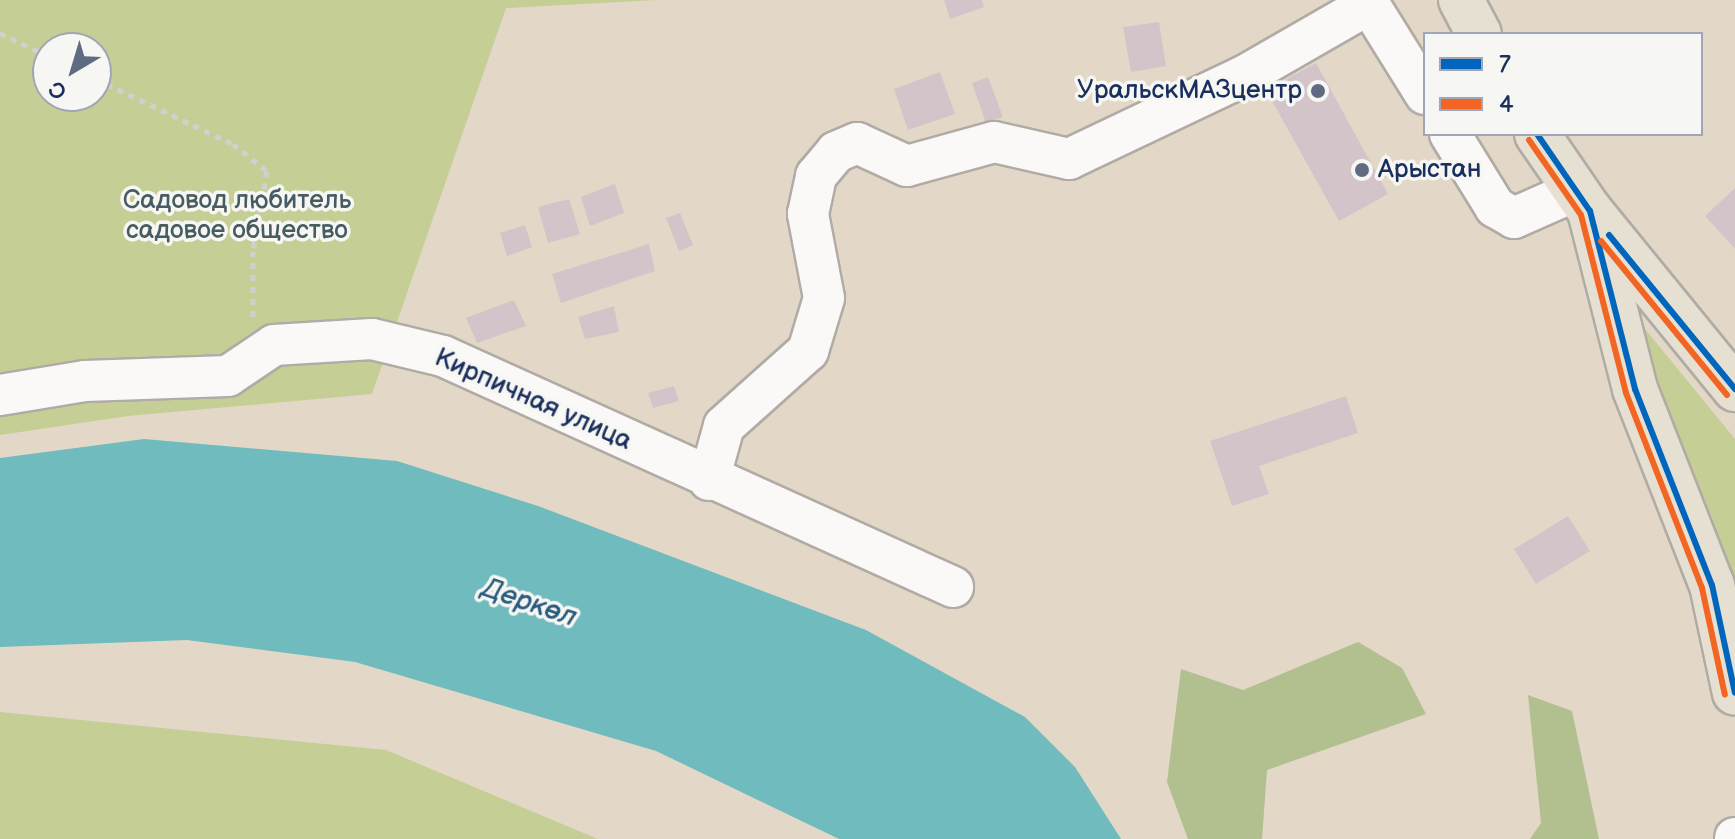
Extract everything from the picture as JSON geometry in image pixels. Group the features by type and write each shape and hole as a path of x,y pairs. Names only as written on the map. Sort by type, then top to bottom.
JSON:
{"highway":[{"path":"1461,0 1478,32"},
{"path":"1538,136 1583,201 1735,389"},
{"path":"1583,201 1635,389 1712,585 1735,693"}],"street":[{"path":"709,480 724,426 808,351 824,298 808,214 816,176 836,152 857,143 907,166 994,142 1069,159 1244,76 1368,2 1423,91"},
{"path":"1451,136 1495,207 1514,218 1583,201"},
{"name":"Кирпичная улица","path":"274,345 372,339 443,356 709,480 953,587"},
{"path":"0,395 85,381 228,376 274,345"}],"path":[{"path":"0,33 32,48"},
{"path":"112,87 233,144 267,171 253,251 253,334 274,345"}],"green space":[{"name":"Садовод любитель садовое общество","path":"0,0 656,0 506,8 372,394 128,416 0,435"},
{"path":"1632,313 1735,439 1735,616 1679,459"},
{"path":"1358,642 1402,668 1426,714 1267,770 1262,839 1188,839 1167,782 1181,669 1243,690"},
{"path":"1528,695 1572,711 1599,839 1530,839 1541,823"},
{"path":"0,712 386,750 598,839 0,839"}],"water":[{"name":"Деркөл","path":"144,439 397,461 538,506 866,630 1025,717 1075,767 1121,839 839,839 656,751 355,662 187,640 0,647 0,458"}],"building":[{"path":"944,0 982,0 984,7 950,19"},
{"path":"1159,22 1166,66 1131,72 1123,27"},
{"path":"1316,63 1388,194 1339,221 1266,90"},
{"path":"940,72 955,114 908,130 894,89"},
{"path":"988,77 1003,117 986,123 972,83"},
{"path":"615,184 624,213 590,226 581,197"},
{"path":"1735,188 1735,249 1705,216"},
{"path":"569,199 580,234 548,243 538,207"},
{"path":"680,213 693,245 679,251 666,218"},
{"path":"525,225 532,247 507,256 500,233"},
{"path":"649,244 655,271 561,303 552,274"},
{"path":"514,300 526,326 477,343 466,318"},
{"path":"614,306 619,332 585,339 578,317"},
{"path":"674,386 679,401 653,408 648,393"},
{"path":"1346,396 1358,433 1259,466 1269,494 1232,506 1210,441"},
{"path":"1568,516 1590,551 1536,584 1514,549"}],"transit line":[{"name":"7","path":"1538,136 1590,211 1635,389 1712,585 1735,693"},
{"name":"4","path":"1529,140 1581,215 1626,393 1702,588 1725,695"},
{"name":"7","path":"1609,235 1735,389"},
{"name":"4","path":"1601,241 1727,395"}],"place":[{"name":"УральскМАЗцентр","path":"1318,91"},
{"name":"Арыстан","path":"1362,170"}]}
